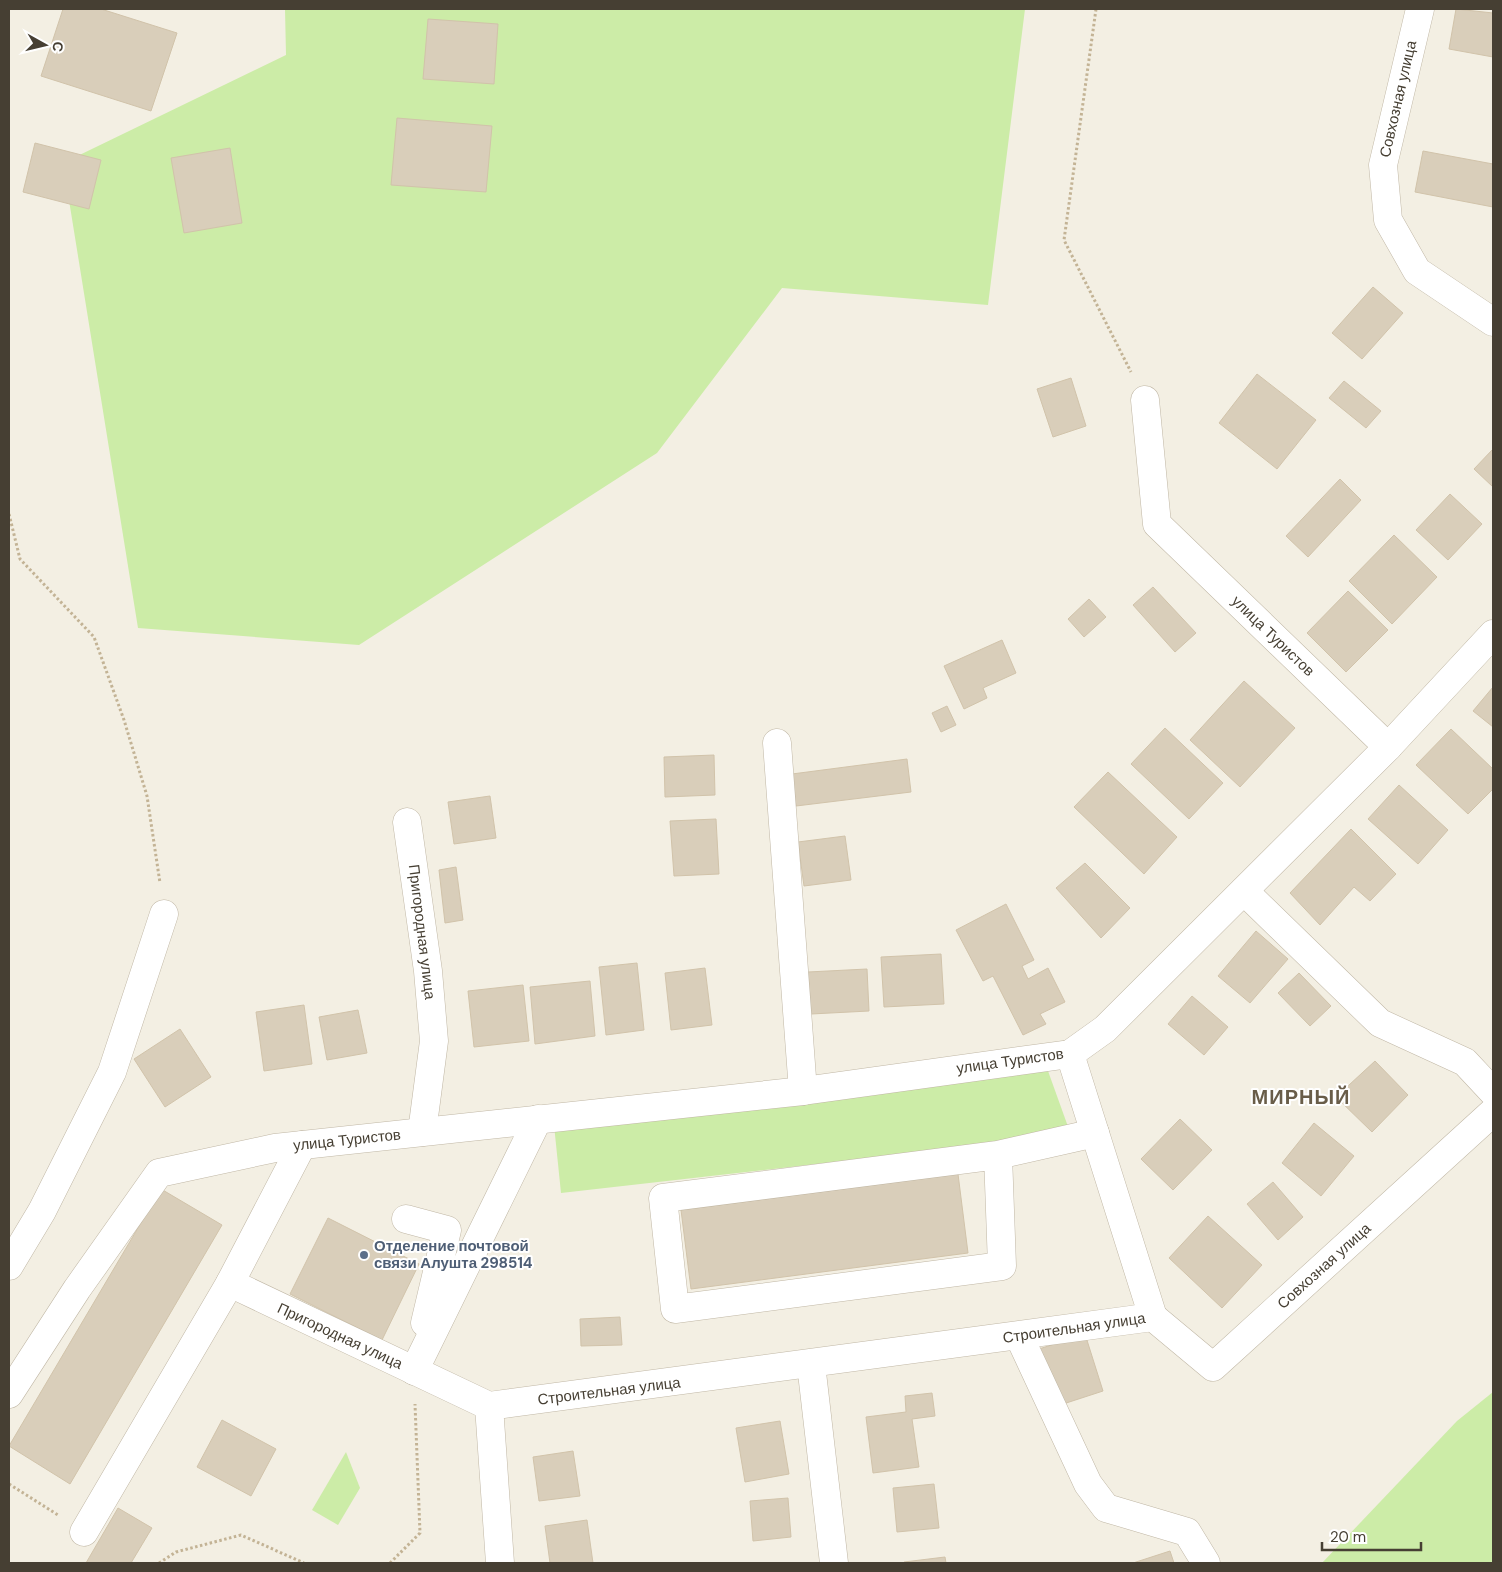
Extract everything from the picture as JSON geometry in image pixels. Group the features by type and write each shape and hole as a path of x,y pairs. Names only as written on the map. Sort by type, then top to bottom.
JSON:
{"street":[{"name":"Совхозная улица","path":"1420,9 1383,165 1388,220 1417,271 1493,322"},
{"name":"улица Туристов","path":"1145,400 1157,524 1388,747"},
{"name":"улица Туристов","path":"9,1394 77,1289 159,1173 275,1148 803,1091 1070,1054 1105,1029 1244,891 1388,747 1493,634"},
{"path":"777,743 803,1091"},
{"name":"Пригородная улица","path":"407,822 428,971 434,1041 422,1132"},
{"path":"1244,891 1380,1022 1464,1062 1493,1092"},
{"path":"9,1266 42,1212 112,1072 164,914"},
{"name":"Строительная улица","path":"489,1406 814,1364 1153,1317 1070,1054"},
{"name":"Совхозная улица","path":"1153,1317 1213,1367 1493,1112"},
{"name":"Пригородная улица","path":"230,1283 414,1371 538,1119"},
{"path":"998,1155 1002,1266 819,1288 675,1309 662,1198 998,1155 1095,1133"},
{"path":"84,1532 230,1283 302,1145"},
{"path":"406,1219 447,1230 414,1371 489,1406 500,1563"},
{"path":"1019,1336 1088,1484 1106,1508 1186,1532 1206,1563"},
{"path":"814,1364 834,1563"}],"path":[{"path":"1096,9 1064,240 1145,400"},
{"path":"9,514 20,559 94,636 124,720 147,796 164,914"},
{"path":"390,1563 420,1532 414,1371"},
{"path":"9,1484 84,1532"},
{"path":"159,1563 176,1552 241,1535 304,1563"}],"green space":[{"path":"285,9 1025,9 988,305 782,288 657,453 359,645 138,628 63,163 286,55"},
{"path":"1048,1071 1071,1135 561,1193 554,1125"},
{"path":"1493,1392 1493,1563 1322,1563 1457,1421"},
{"path":"346,1452 360,1488 338,1525 312,1510"}],"building":[{"path":"63,9 101,9 177,33 151,111 41,76"},
{"path":"1456,9 1493,13 1493,57 1449,49"},
{"path":"428,19 498,24 494,84 423,79"},
{"path":"397,118 492,126 486,192 391,185"},
{"path":"35,143 101,160 89,209 23,192"},
{"path":"230,148 242,223 184,233 171,158"},
{"path":"1423,151 1493,164 1493,207 1415,192"},
{"path":"1373,287 1403,313 1362,359 1332,333"},
{"path":"1257,374 1316,420 1277,469 1219,423"},
{"path":"1071,378 1086,426 1053,437 1037,389"},
{"path":"1344,381 1381,411 1366,428 1329,398"},
{"path":"1493,449 1493,487 1474,469"},
{"path":"1340,479 1361,500 1308,557 1286,536"},
{"path":"1450,494 1482,524 1448,560 1416,530"},
{"path":"1394,535 1437,577 1392,624 1349,581"},
{"path":"1153,587 1196,633 1175,652 1133,605"},
{"path":"1348,591 1388,630 1346,672 1307,633"},
{"path":"1089,599 1106,617 1084,637 1068,619"},
{"path":"1002,640 1016,673 983,688 987,698 964,709 944,666"},
{"path":"1244,681 1295,728 1240,787 1190,740"},
{"path":"1493,687 1493,727 1473,711"},
{"path":"947,706 956,725 941,732 932,713"},
{"path":"1165,728 1223,783 1189,819 1131,764"},
{"path":"1451,729 1493,769 1493,789 1468,814 1416,765"},
{"path":"714,755 715,795 665,797 664,757"},
{"path":"907,759 911,792 796,806 792,774"},
{"path":"1108,772 1177,837 1144,874 1074,807"},
{"path":"1399,785 1448,830 1418,864 1368,819"},
{"path":"490,796 496,838 454,844 448,802"},
{"path":"716,819 719,874 674,876 670,821"},
{"path":"1351,829 1396,874 1370,901 1354,887 1320,925 1290,893"},
{"path":"845,836 851,880 804,886 798,842"},
{"path":"1085,863 1130,908 1101,938 1056,888"},
{"path":"456,867 463,920 445,923 439,870"},
{"path":"1006,904 1034,960 1022,966 1028,979 1048,968 1065,1002 1040,1014 1046,1024 1023,1035 993,976 983,981 956,930"},
{"path":"1256,931 1288,959 1250,1003 1218,976"},
{"path":"941,954 944,1004 884,1007 881,957"},
{"path":"637,963 644,1030 606,1035 599,967"},
{"path":"705,968 712,1025 671,1030 665,973"},
{"path":"867,969 869,1011 811,1014 808,972"},
{"path":"1299,973 1331,1006 1310,1026 1278,993"},
{"path":"590,981 595,1036 535,1044 530,987"},
{"path":"523,985 529,1041 474,1047 468,991"},
{"path":"1192,996 1228,1027 1204,1055 1168,1024"},
{"path":"304,1005 312,1064 264,1071 256,1012"},
{"path":"358,1010 367,1053 327,1060 319,1017"},
{"path":"180,1029 211,1077 165,1107 134,1059"},
{"path":"1375,1061 1408,1095 1372,1132 1336,1097"},
{"path":"1180,1119 1212,1150 1173,1190 1141,1159"},
{"path":"1314,1123 1354,1156 1321,1196 1282,1163"},
{"path":"958,1174 968,1253 691,1289 681,1210"},
{"path":"1273,1182 1303,1217 1278,1240 1247,1204"},
{"path":"161,1189 222,1225 70,1484 9,1446"},
{"path":"1208,1216 1262,1265 1222,1308 1169,1258"},
{"path":"328,1218 419,1264 382,1340 290,1294"},
{"path":"620,1317 622,1345 581,1346 580,1319"},
{"path":"1085,1334 1103,1391 1057,1406 1039,1349"},
{"path":"932,1393 935,1416 912,1419 919,1467 873,1473 866,1417 906,1412 905,1396"},
{"path":"222,1420 276,1449 251,1496 197,1467"},
{"path":"780,1421 789,1474 745,1482 736,1428"},
{"path":"573,1451 580,1496 539,1501 533,1457"},
{"path":"934,1484 939,1528 897,1532 893,1488"},
{"path":"788,1498 791,1537 753,1541 750,1501"},
{"path":"118,1508 152,1528 131,1563 86,1563"},
{"path":"587,1520 593,1563 550,1563 545,1526"},
{"path":"1170,1551 1174,1563 1133,1563"},
{"path":"945,1557 946,1563 904,1563 904,1562"}],"place":[{"name":"Отделение почтовой связи Алушта 298514","path":"364,1255"}],"district":[{"name":"МИРНЫЙ","path":"1301,1097"}]}
